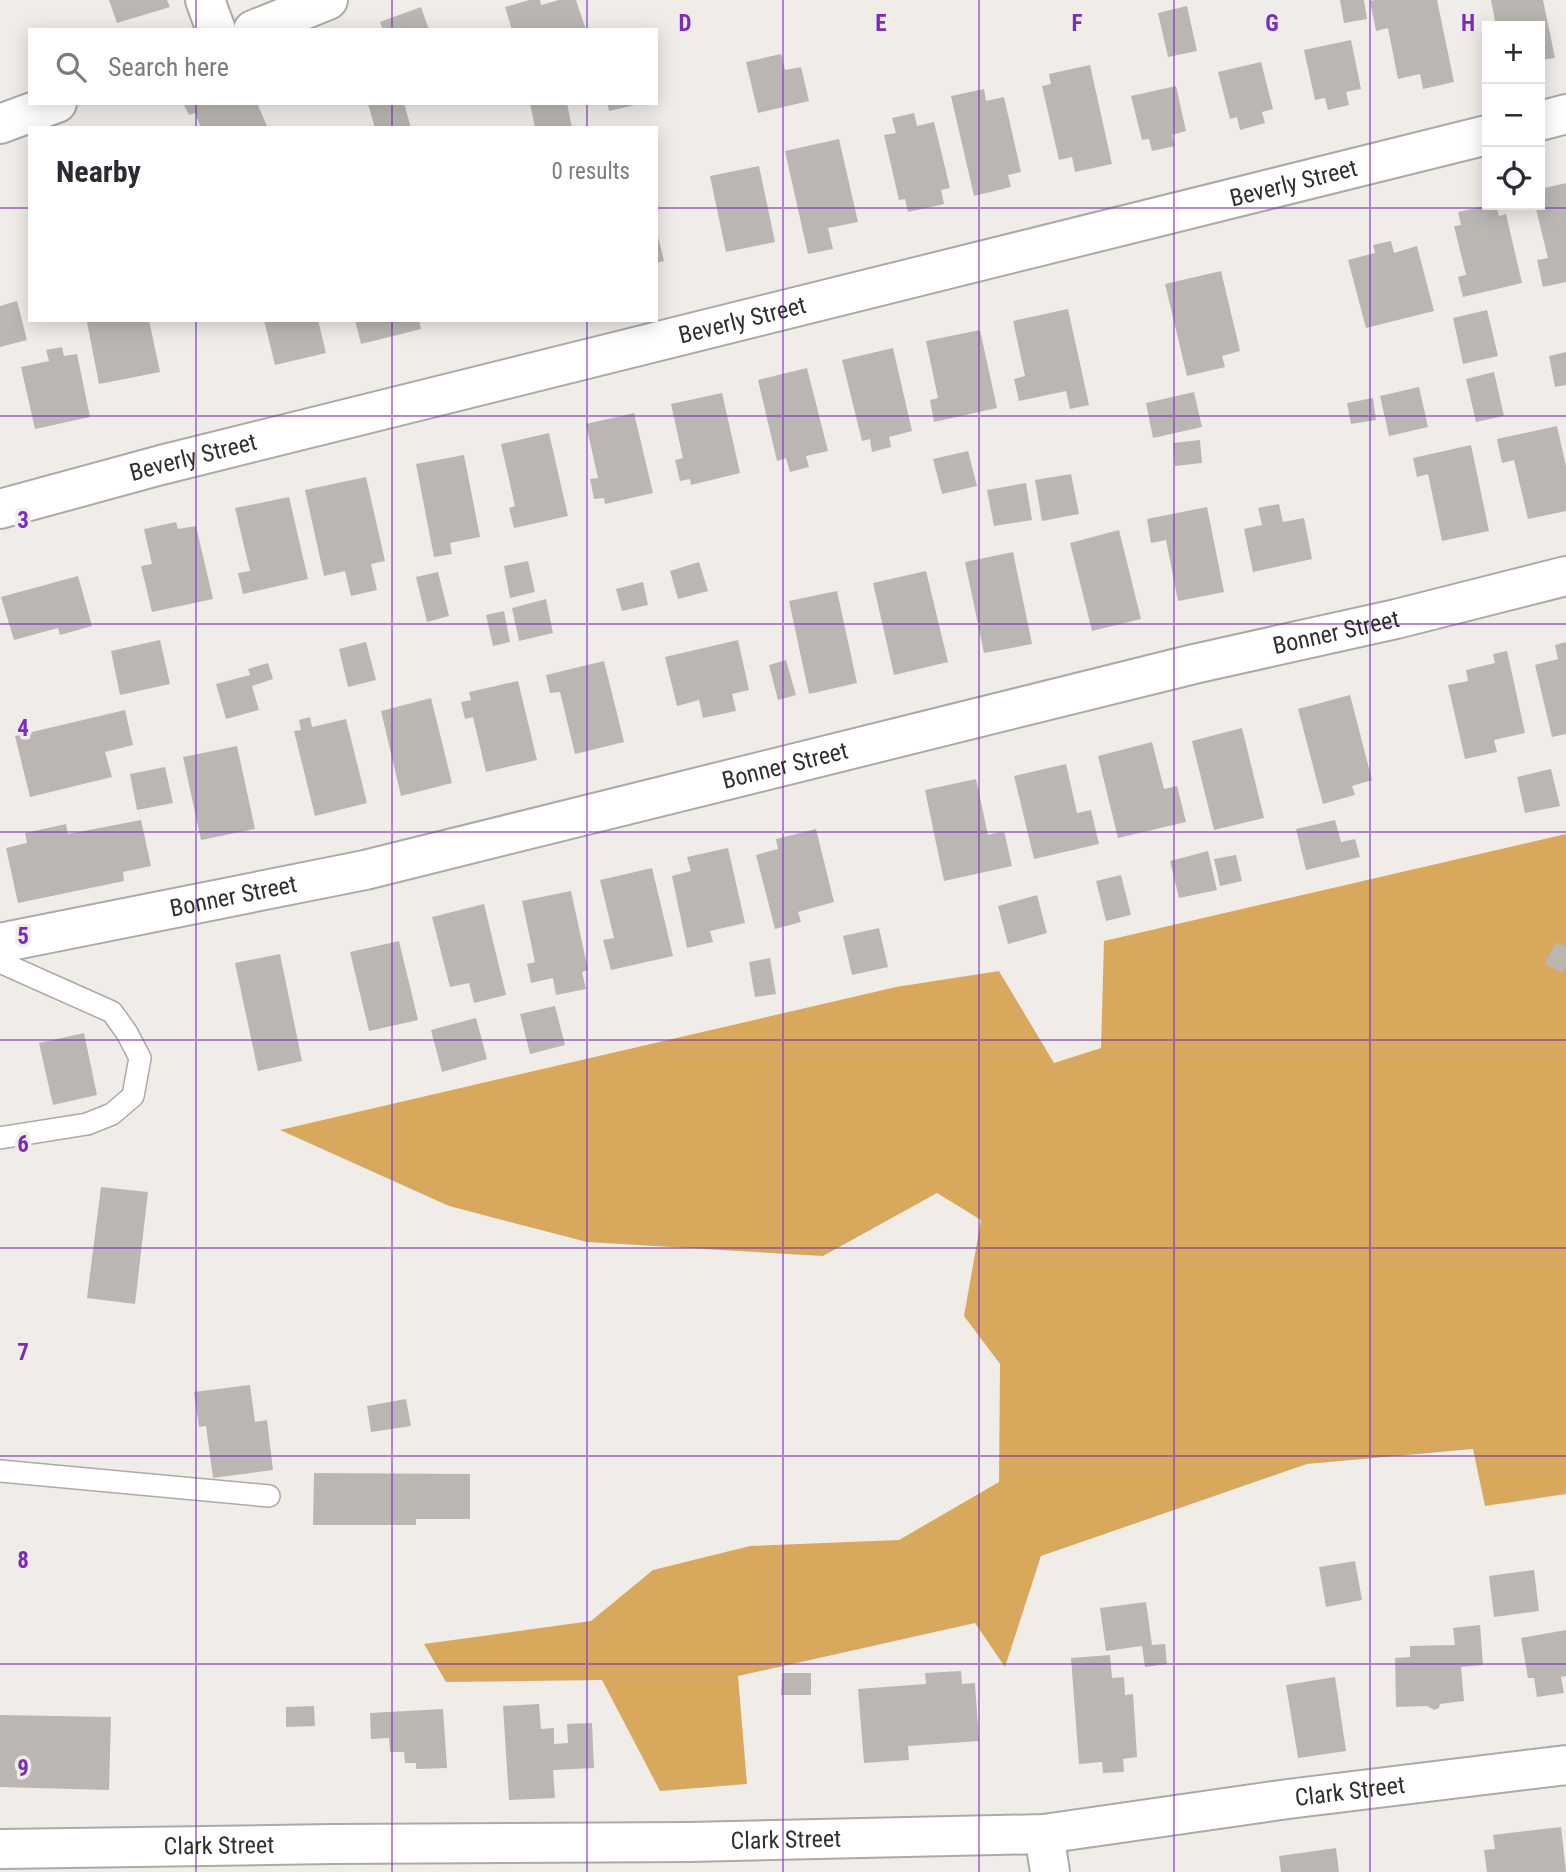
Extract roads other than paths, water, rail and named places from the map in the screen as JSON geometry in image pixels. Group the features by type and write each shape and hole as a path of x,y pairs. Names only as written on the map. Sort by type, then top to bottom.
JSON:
{"street":[{"path":"205,0 215,28"},
{"path":"258,28 328,0"},
{"path":"0,124 52,105"},
{"path":"1545,120 1566,114"},
{"name":"Beverly Street","path":"0,509 161,465 1482,136"},
{"name":"Bonner Street","path":"0,943 365,870 1194,664 1396,619 1566,576"},
{"name":"Clark Street","path":"0,1849 333,1843 689,1842 1044,1834 1566,1765"},
{"path":"1044,1834 1050,1872"}],"lane":[{"path":"0,962 112,1012 140,1058 133,1096 112,1114 87,1124 0,1138"},
{"path":"0,1471 269,1496"}]}
